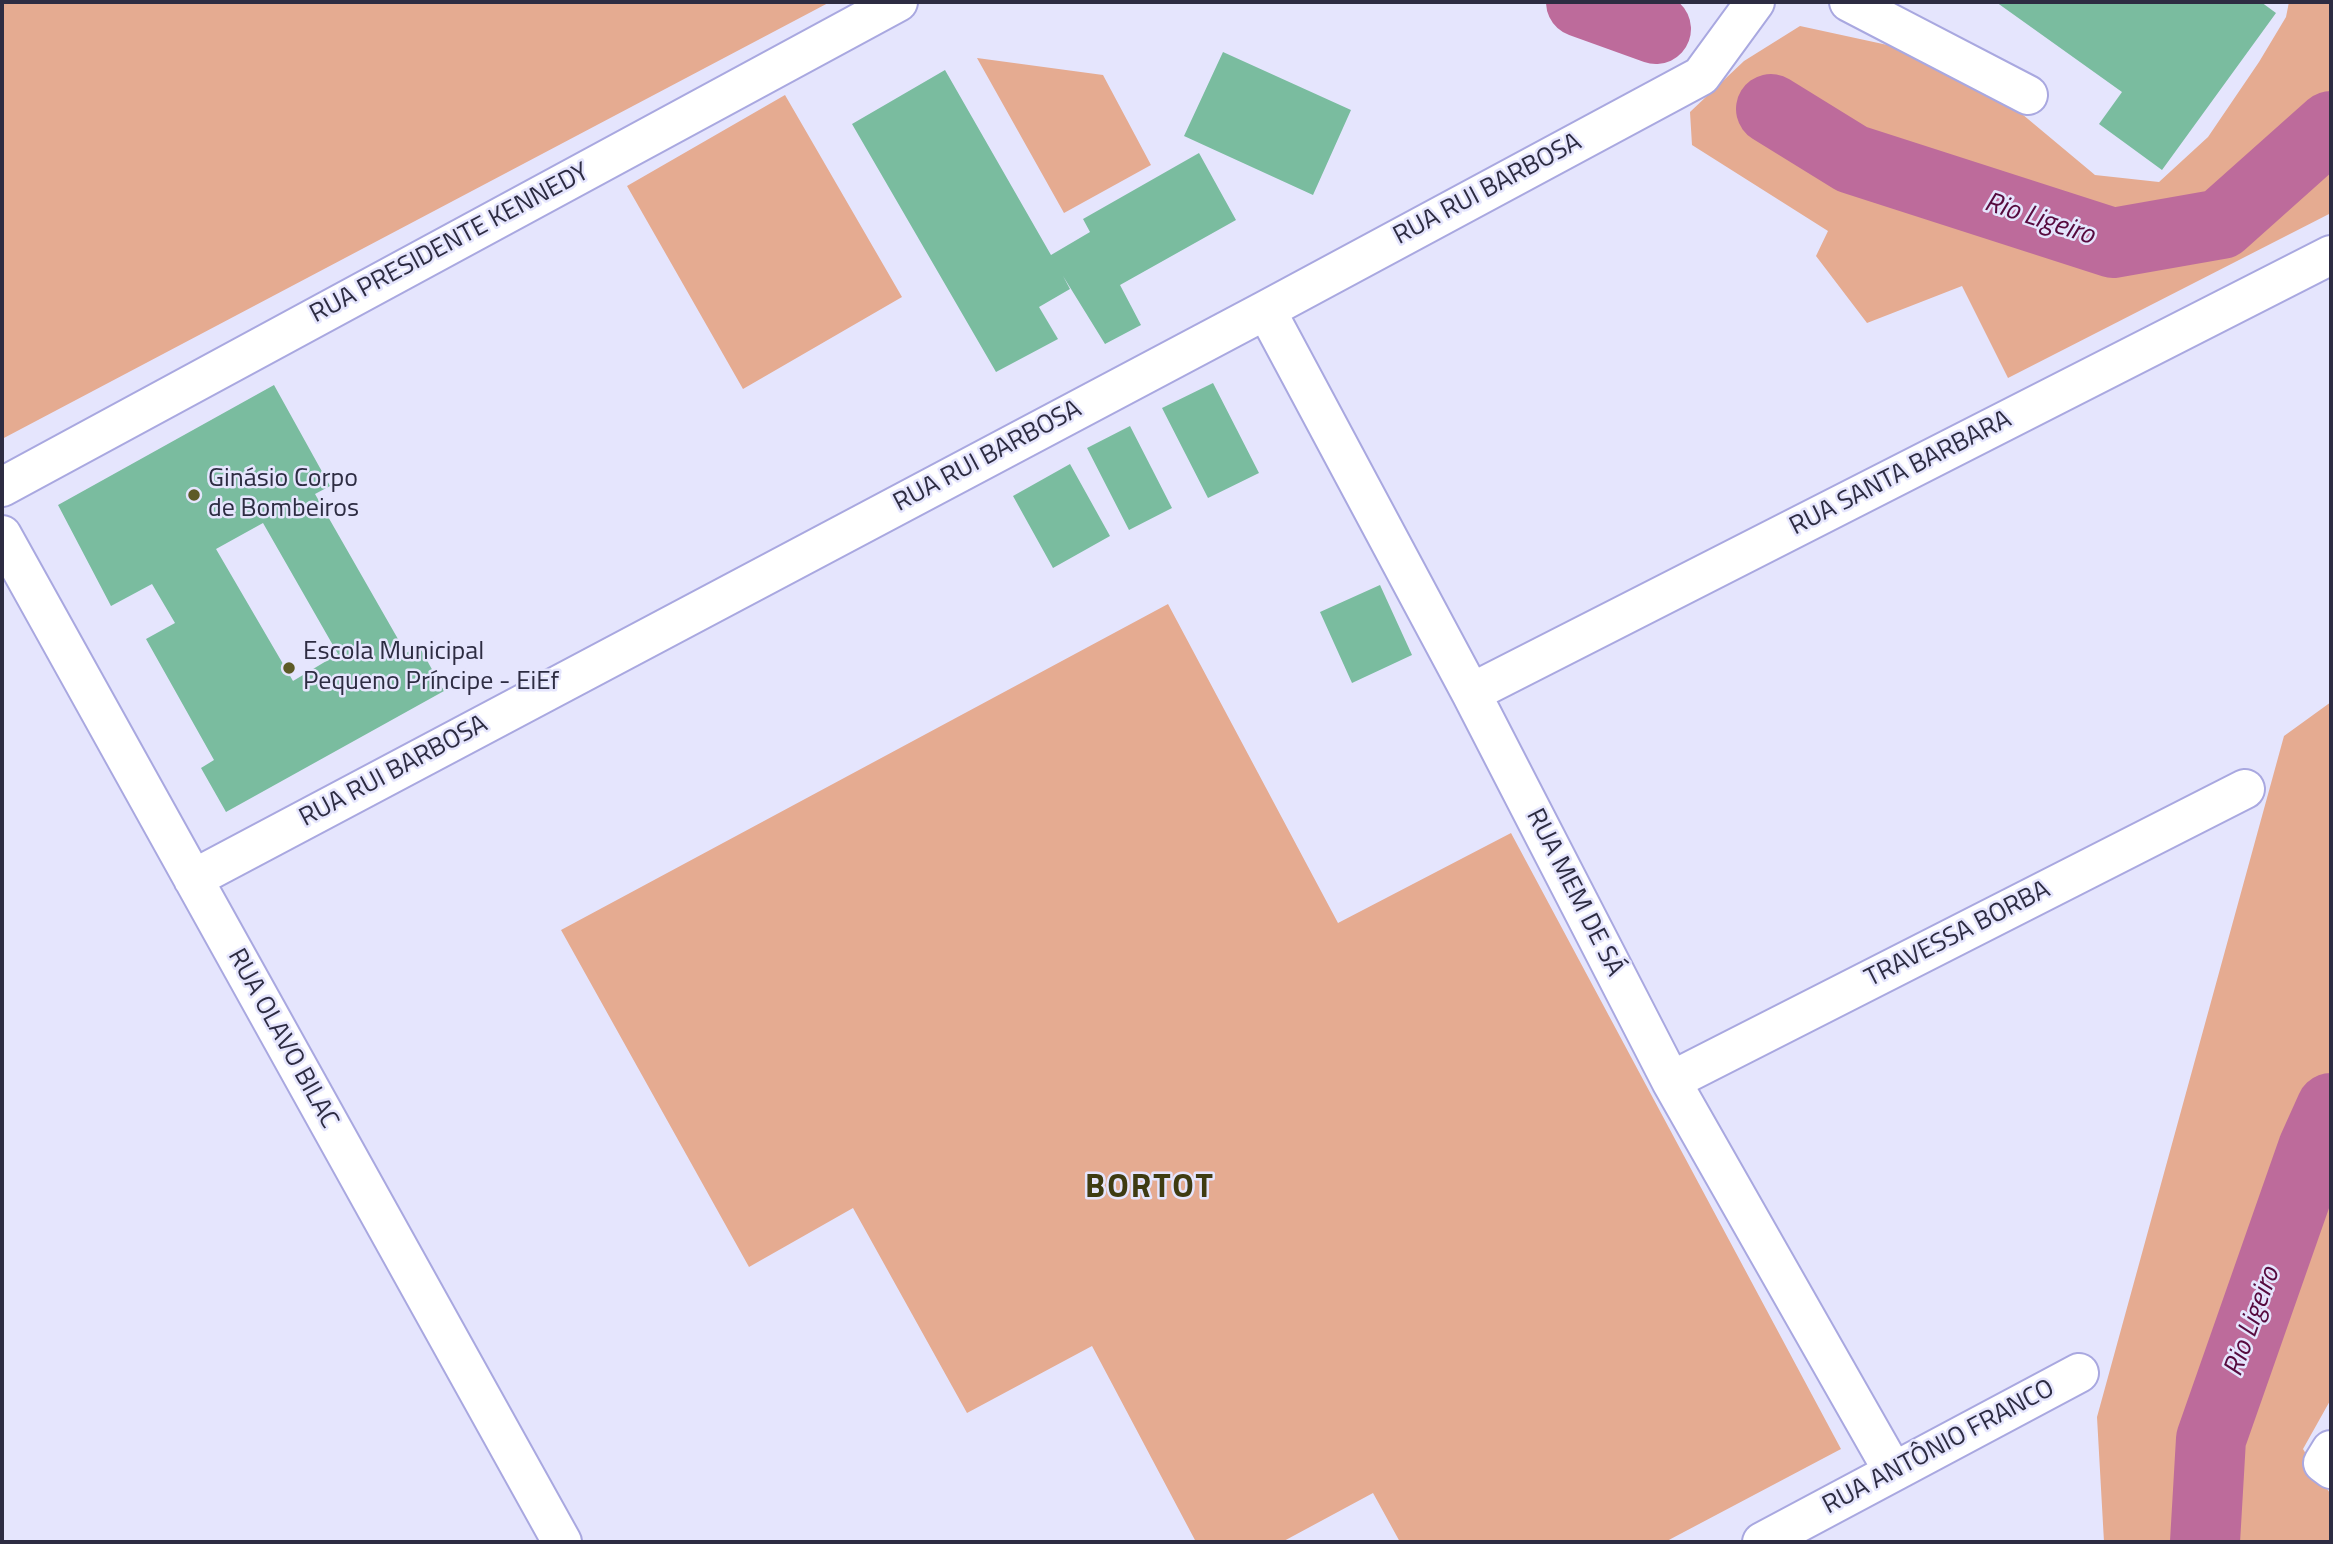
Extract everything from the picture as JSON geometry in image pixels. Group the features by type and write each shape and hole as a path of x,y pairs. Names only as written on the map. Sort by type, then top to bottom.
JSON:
{"street":[{"name":"RUA PRESIDENTE KENNEDY","path":"2,487 898,2"},
{"name":"RUA RUI BARBOSA","path":"193,879 1701,76 1755,2"},
{"path":"1849,2 2028,95"},
{"name":"RUA SANTA BARBARA","path":"1471,693 2331,255"},
{"name":"RUA MEM DE SÁ","path":"1266,310 1471,693 1671,1081 1893,1471"},
{"name":"RUA OLAVO BILAC","path":"2,536 562,1542"},
{"name":"TRAVESSA BORBA","path":"1671,1081 2245,789"},
{"name":"RUA ANTÔNIO FRANCO","path":"1762,1542 2079,1373"},
{"path":"2331,1450 2323,1463 2331,1469"}],"shaded area":[{"path":"2,2 830,2 2,439"},
{"path":"2289,2 2331,2 2331,213 2008,378 1962,286 1867,323 1816,256 1828,231 1692,145 1690,112 1744,61 1800,26 1906,49 2016,109 2095,175 2159,182 2208,137 2286,17"},
{"path":"977,58 1103,75 1151,165 1064,213"},
{"path":"785,95 902,297 743,389 627,186"},
{"path":"1168,604 1338,923 1511,833 1841,1449 1665,1542 1400,1542 1373,1493 1282,1542 1196,1542 1092,1346 967,1413 853,1208 749,1267 561,930"},
{"path":"2331,702 2331,1399 2303,1449 2331,1495 2331,1542 2104,1542 2097,1417 2284,736"}],"building":[{"path":"1996,2 2261,2 2276,13 2162,170 2099,124 2122,92"},
{"path":"1223,52 1351,110 1313,195 1184,136"},
{"path":"945,70 1051,255 1090,232 1083,219 1199,153 1236,220 1120,285 1141,325 1105,344 1063,276 1070,289 1039,307 1058,339 996,372 852,124"},
{"path":"1213,383 1259,473 1208,498 1162,408"},
{"name":"Escola Municipal Pequeno Príncipe - EiEf","path":"274,385 330,486 315,494 406,653 419,646 444,691 226,812 201,768 214,760 146,639 175,623 152,584 111,606 58,505","holes":["263,523 338,654 293,681 216,549"]},
{"path":"1130,426 1172,508 1129,530 1087,448"},
{"path":"1070,464 1110,536 1053,568 1013,496"},
{"path":"1380,585 1412,655 1352,683 1320,612"}],"waterway":[{"name":"Rio Ligeiro","path":"1581,2 1656,29"},
{"name":"Rio Ligeiro","path":"1771,109 1852,159 2113,243 2221,224 2331,126"},
{"name":"Rio Ligeiro","path":"2205,1542 2211,1439 2313,1148 2331,1108"}],"place":[{"name":"Ginásio Corpo de Bombeiros","path":"194,495"},
{"name":"Escola Municipal Pequeno Príncipe - EiEf","path":"289,668"}],"district":[{"name":"BORTOT","path":"1150,1189"}]}
